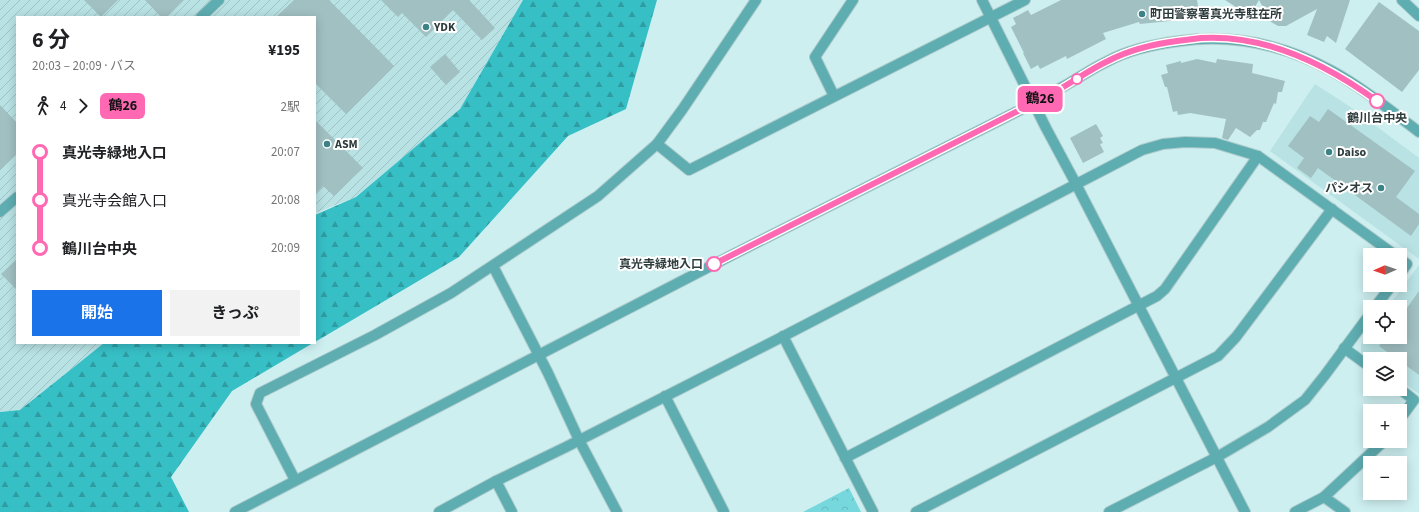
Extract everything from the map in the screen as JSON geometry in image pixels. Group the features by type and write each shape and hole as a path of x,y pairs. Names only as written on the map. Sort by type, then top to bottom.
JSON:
{"street":[{"path":"202,16 219,0"},
{"path":"295,480 256,404 260,393 375,335 451,293 598,196 657,144 682,110 756,0"},
{"path":"834,96 815,57 853,0"},
{"path":"982,0 1046,128 1245,512"},
{"path":"657,144 689,170 1025,0"},
{"path":"1402,0 1419,16"},
{"path":"235,512 734,254 1034,103 1108,60 1136,50 1166,43 1202,38 1238,39 1265,44 1294,54 1334,72 1371,96 1419,132"},
{"path":"439,512 496,481 665,396 1142,150 1163,144 1185,142 1215,143 1258,156 1385,248"},
{"path":"845,458 1157,296 1165,289 1258,156"},
{"path":"0,212 16,198"},
{"path":"916,512 1218,356 1236,337 1332,209"},
{"path":"493,266 579,440 617,512"},
{"path":"1380,300 1387,292"},
{"path":"1109,512 1217,457 1268,427 1305,400 1363,323"},
{"path":"782,336 873,512"},
{"path":"1344,348 1363,362"},
{"path":"1407,394 1416,401 1407,411"},
{"path":"665,396 724,512"},
{"path":"1295,512 1324,497 1376,448"},
{"path":"496,481 512,512"},
{"path":"1324,497 1345,512"}],"shaded area":[{"path":"0,0 523,0 460,109 356,197 316,213 316,16 16,16 16,344 103,344 20,410 0,412"},
{"path":"1315,84 1349,106 1419,158 1419,259 1407,250 1407,248 1404,248 1270,151"},
{"path":"1419,265 1419,394 1407,385 1407,352 1363,352 1363,353 1361,352 1361,344 1363,341 1363,344 1407,344 1407,300 1393,300 1399,292 1407,292 1407,281"}],"green space":[{"path":"523,0 657,0 626,109 568,136 459,257 316,341 316,215 356,197 460,109"},
{"path":"103,344 311,344 232,391 171,477 189,512 0,512 0,412 20,410"},
{"path":"849,488 861,512 803,512"}],"building":[{"path":"84,0 118,0 102,16 100,16"},
{"path":"145,0 184,0 168,16 160,16"},
{"path":"294,0 329,0 394,66 346,114 316,84 316,16 277,16"},
{"name":"YDK","path":"381,0 469,0 495,28 482,40 453,10 426,37 402,13 398,17"},
{"path":"1061,0 1197,0 1200,18 1140,24 1139,22 1103,33 1106,39 1067,59 1066,56 1040,69 1038,65 1031,69 1011,27 1016,24 1013,18 1028,10 1031,15"},
{"path":"1225,0 1259,0 1250,16"},
{"path":"1259,0 1350,0 1336,43 1327,36 1324,42 1307,35 1317,9 1286,26 1278,26 1271,22"},
{"path":"1379,2 1419,31 1419,70 1402,92 1345,49"},
{"path":"445,54 460,72 446,85 430,67"},
{"path":"1197,59 1216,63 1217,59 1253,64 1252,73 1285,81 1282,92 1278,92 1276,104 1274,103 1266,122 1263,122 1260,130 1257,130 1250,137 1236,128 1228,140 1222,138 1226,119 1190,113 1178,115 1177,111 1173,112 1167,87 1165,87 1161,75 1168,73 1166,65"},
{"path":"0,105 16,122 16,155 0,170"},
{"path":"1328,109 1415,171 1396,197 1419,214 1419,224 1411,236 1318,168 1311,178 1297,168 1304,158 1288,146 1310,116 1319,122"},
{"name":"ASM","path":"316,121 363,168 334,196 323,186 316,193"},
{"path":"1096,124 1103,136 1100,138 1103,143 1100,144 1104,152 1083,163 1070,138"},
{"path":"16,260 16,289 1,274"},
{"path":"1419,291 1419,375 1407,366 1407,352 1387,352 1379,346 1381,344 1407,344 1407,308"}],"bus line":[{"name":"鶴26","path":"714,264 1052,94 1108,60 1136,50 1166,43 1202,38 1238,39 1265,44 1321,65 1377,101"}],"place":[{"name":"町田警察署真光寺駐在所","path":"1142,14"},
{"name":"YDK","path":"426,27"},
{"name":"鶴川台中央","path":"1377,101"},
{"name":"ASM","path":"327,144"},
{"name":"Daiso","path":"1329,152"},
{"name":"パシオス","path":"1381,188"},
{"name":"真光寺緑地入口","path":"714,264"}]}
